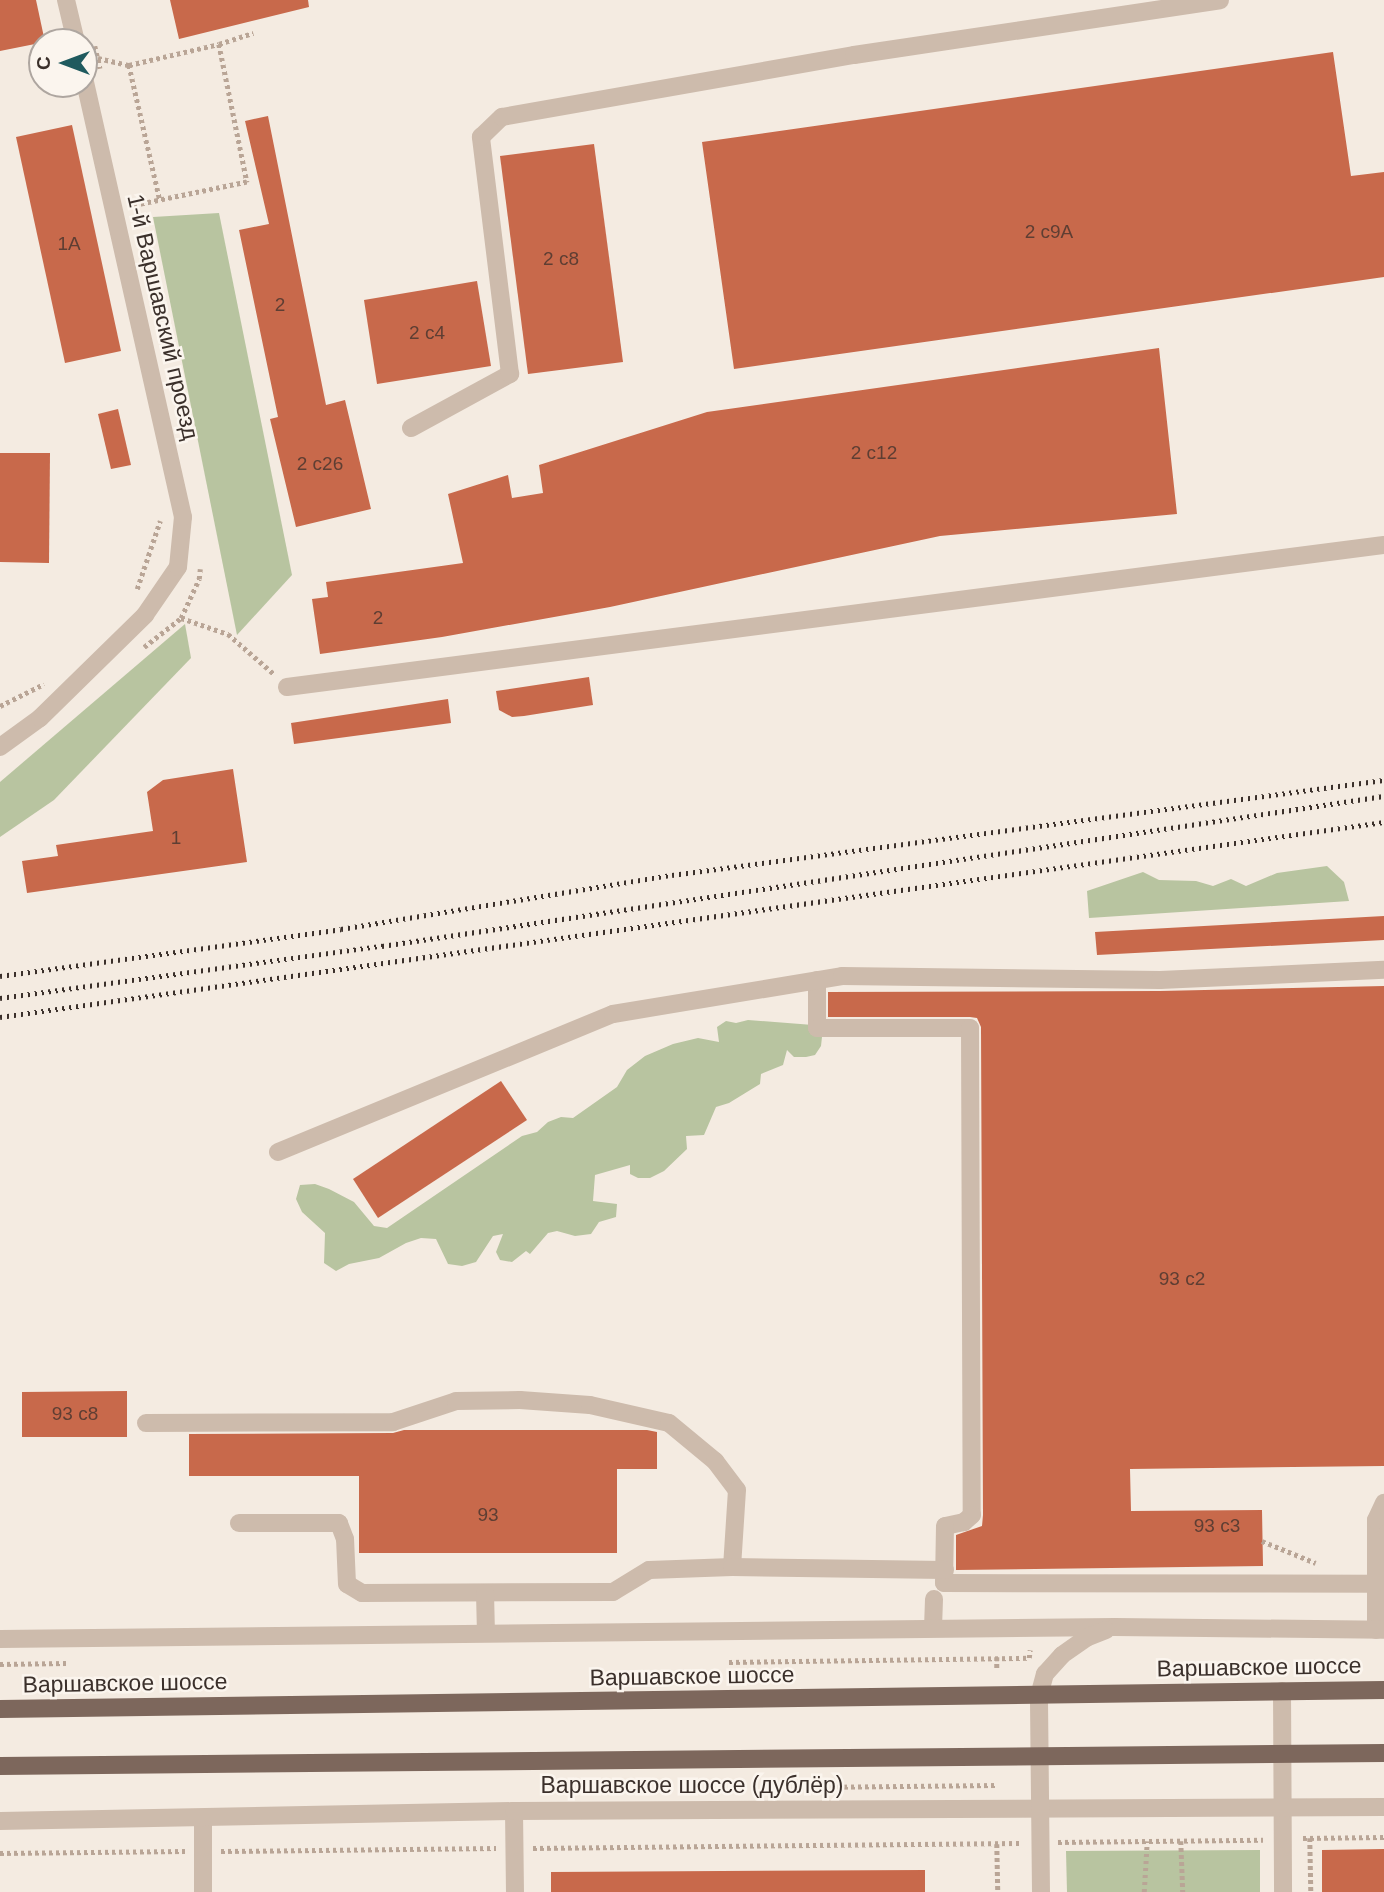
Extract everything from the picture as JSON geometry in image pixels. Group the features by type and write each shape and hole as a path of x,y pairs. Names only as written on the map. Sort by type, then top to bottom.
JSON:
{"main road":[{"path":"1320,1690 1384,1677"},
{"name":"Варшавское шоссе","path":"0,1709 1384,1690"},
{"path":"0,1766 1384,1753"}],"street":[{"path":"66,0 73,28"},
{"path":"411,428 510,374 481,137 502,117 854,55 1220,0"},
{"name":"1-й Варшавский проезд","path":"0,747 40,718 145,615 178,567 183,517 88,98"},
{"path":"288,687 1384,545"},
{"path":"278,1152 613,1014 817,980 842,976 1160,980 1384,970"},
{"path":"817,980 817,1028 970,1028 972,1515 964,1522 945,1526 944,1583 1376,1584"},
{"path":"146,1423 393,1422 456,1401 520,1399 590,1405 669,1423 715,1461 737,1490 732,1567"},
{"path":"0,1639 933,1628 1380,1630 1376,1584 1376,1520 1384,1503"},
{"path":"239,1523 339,1523 345,1539 347,1584 362,1593 613,1592 649,1570 732,1567 945,1570"},
{"path":"485,1594 486,1633"},
{"path":"933,1628 934,1599"},
{"path":"1041,1892 1039,1696 1045,1674 1062,1654 1088,1637 1115,1627"},
{"path":"1282,1691 1283,1892"},
{"name":"Варшавское шоссе (дублёр)","path":"0,1821 514,1811 1384,1807"},
{"path":"514,1811 515,1892"},
{"path":"203,1818 204,1892"}],"path":[{"path":"101,72 98,58 129,65 219,44 253,33"},
{"path":"131,206 247,182 219,44"},
{"path":"129,65 160,200"},
{"path":"128,193 134,220"},
{"path":"134,597 163,515"},
{"path":"138,652 181,618 199,579 201,566"},
{"path":"181,618 228,634 288,687"},
{"path":"0,706 48,682"},
{"path":"729,1662 1029,1658 1030,1650"},
{"path":"997,1657 997,1670"},
{"path":"0,1664 66,1663"},
{"path":"806,1787 997,1785"},
{"path":"1310,1838 1311,1892"},
{"path":"1144,1892 1147,1841"},
{"path":"0,1853 1181,1841 1183,1892"},
{"path":"997,1844 998,1892"}],"green space":[{"path":"219,213 292,575 237,635 153,217"},
{"path":"185,624 191,658 54,800 0,837 0,782"},
{"path":"1327,866 1344,882 1349,901 1089,918 1087,891 1143,872 1159,880 1196,881 1213,886 1231,879 1246,886 1277,873"},
{"path":"748,1020 813,1025 822,1037 821,1046 815,1055 806,1057 794,1057 787,1050 783,1065 761,1074 760,1084 729,1103 716,1107 704,1135 686,1136 687,1149 664,1171 650,1178 638,1178 630,1174 630,1165 595,1175 593,1201 617,1204 616,1217 599,1222 591,1234 575,1236 557,1231 548,1233 530,1254 526,1251 512,1262 500,1260 496,1252 503,1234 493,1236 476,1262 462,1266 448,1264 436,1239 421,1238 379,1258 349,1264 336,1271 324,1263 325,1233 302,1212 296,1199 300,1185 315,1184 329,1189 354,1202 374,1226 387,1228 522,1136 537,1132 548,1122 561,1117 573,1118 617,1087 627,1070 645,1056 673,1044 698,1038 719,1042 717,1027 726,1021 736,1023"},
{"path":"1260,1850 1260,1892 1067,1892 1066,1851"}],"building":[{"path":"0,0 36,0 42,28 28,28 28,45 0,51"},
{"path":"170,0 308,0 309,7 179,39"},
{"path":"1333,52 1351,176 1384,172 1384,277 734,369 702,142"},
{"path":"268,116 326,405 345,400 371,509 296,527 270,419 278,417 239,230 269,224 245,121"},
{"path":"72,125 121,351 65,363 16,137"},
{"path":"594,144 623,362 528,374 500,156"},
{"path":"477,281 491,366 377,384 364,300"},
{"path":"1159,348 1177,514 940,536 610,607 442,637 320,654 312,599 328,597 326,582 463,563 448,494 508,475 512,498 543,493 539,465 707,412"},
{"path":"118,409 131,465 111,469 98,414"},
{"path":"0,453 50,453 49,563 0,562"},
{"path":"589,677 593,705 512,717 499,710 496,691"},
{"path":"448,699 451,723 294,744 291,723"},
{"path":"233,769 247,862 27,893 22,861 58,856 56,845 153,831 147,792 163,780"},
{"path":"1384,916 1384,940 1097,955 1095,932"},
{"path":"1384,986 1384,1466 1130,1469 1131,1511 1262,1510 1263,1566 956,1570 956,1535 982,1526 983,1515 981,1027 977,1018 970,1017 828,1017 828,992 1160,991"},
{"path":"501,1081 527,1120 378,1218 353,1179"},
{"path":"127,1391 127,1437 22,1437 22,1392"},
{"path":"404,1430 647,1430 657,1432 657,1469 617,1469 617,1553 359,1553 359,1476 189,1476 189,1434 393,1433"},
{"path":"1384,1849 1384,1892 1322,1892 1322,1850"},
{"path":"925,1870 925,1892 551,1892 551,1872"}],"railway":[{"path":"0,976 341,929 672,875 1384,780"},
{"path":"0,998 382,946 1384,796"},
{"path":"0,1017 1384,822"}]}
